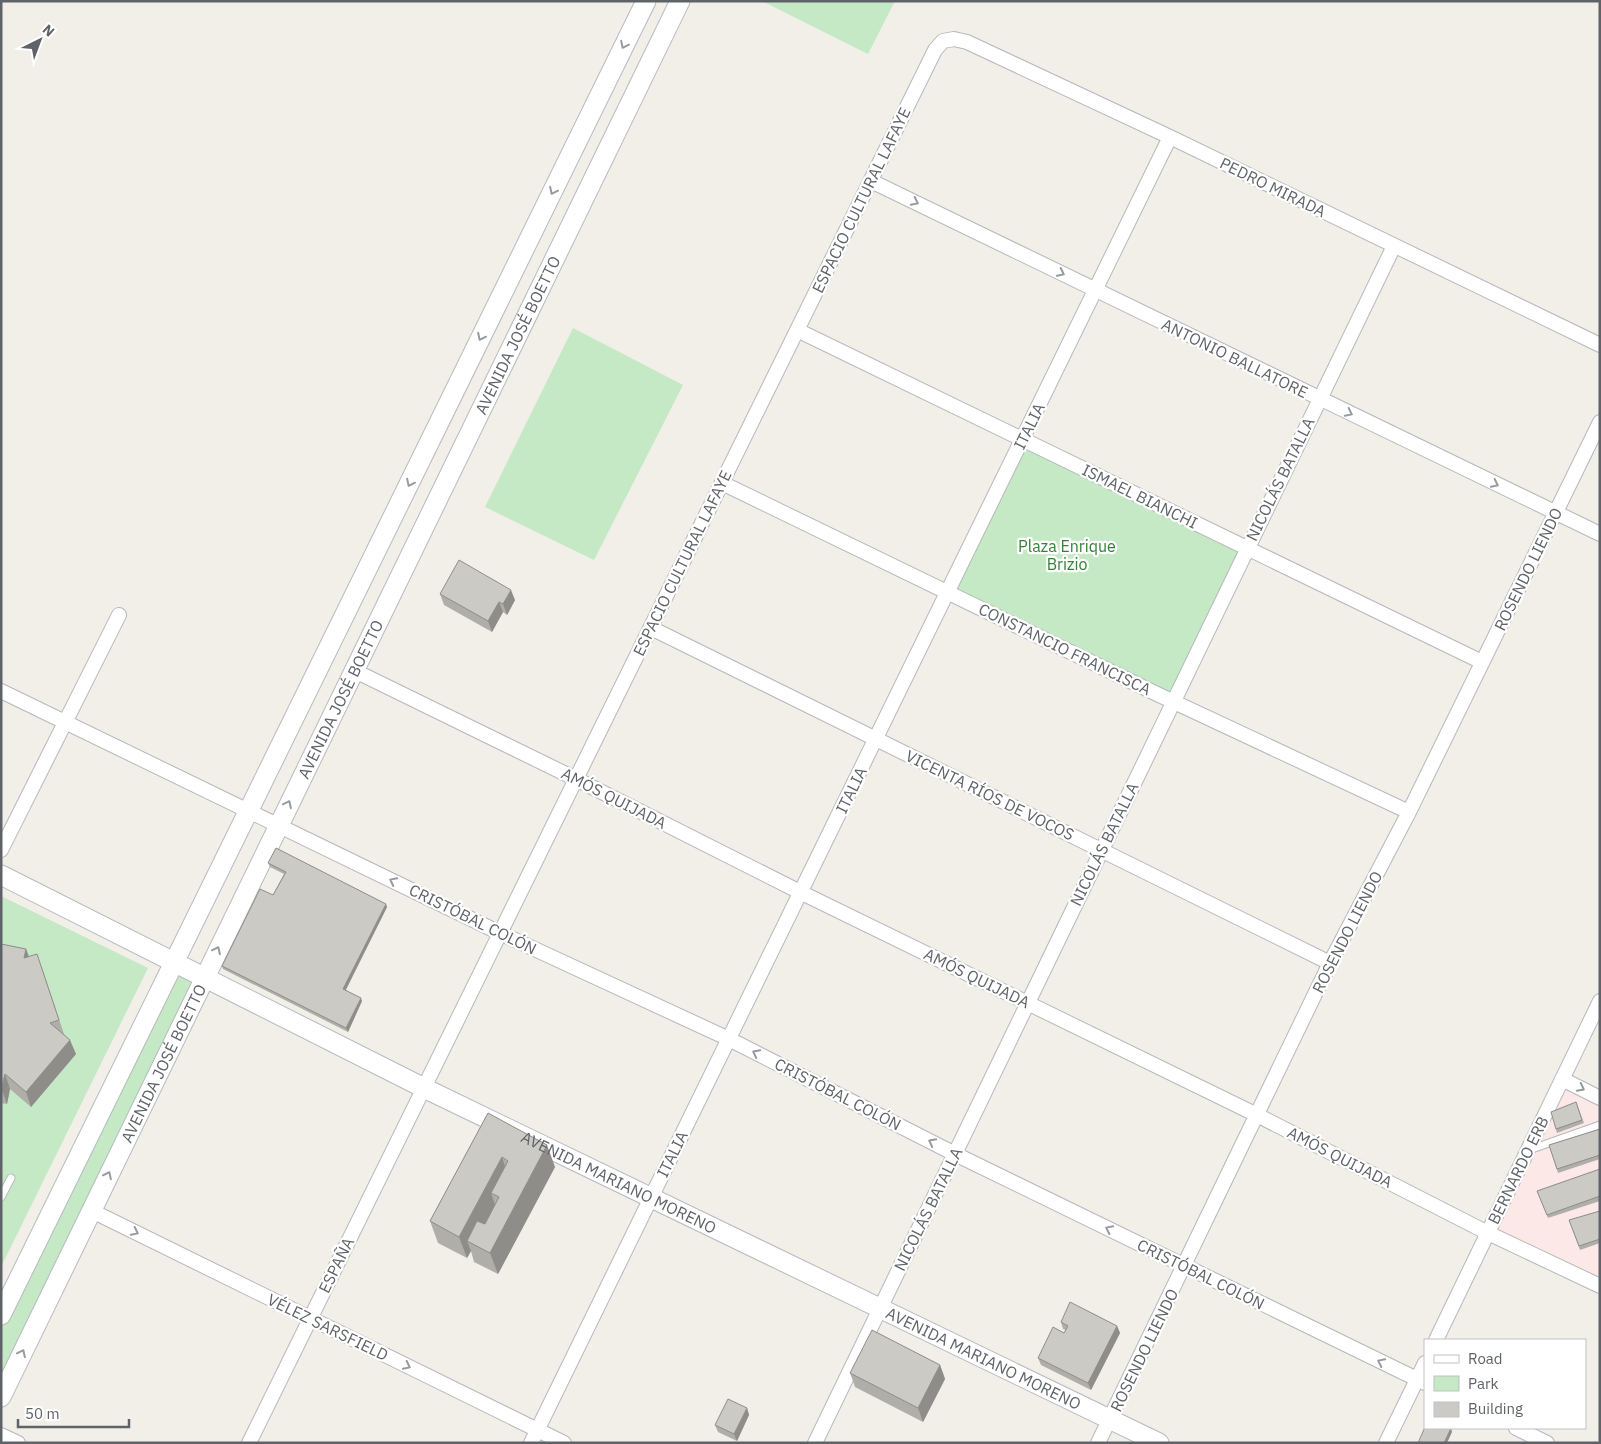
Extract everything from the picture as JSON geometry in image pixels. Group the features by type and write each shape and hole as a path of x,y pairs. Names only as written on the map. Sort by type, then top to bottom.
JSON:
{"main road":[{"name":"AVENIDA JOSÉ BOETTO","path":"1,1315 646,1"},
{"name":"AVENIDA JOSÉ BOETTO","path":"1,1397 680,1"},
{"name":"AVENIDA MARIANO MORENO","path":"1,875 205,976 424,1088 650,1199 881,1307 1159,1443"}],"street":[{"name":"PEDRO MIRADA","path":"943,41 954,39 967,42 1170,137 1600,345"},
{"name":"ESPACIO CULTURAL LAFAYE","path":"424,1088 935,50 943,41"},
{"name":"ITALIA","path":"531,1443 1170,137"},
{"name":"ANTONIO BALLATORE","path":"871,181 1600,534"},
{"name":"NICOLÁS BATALLA","path":"815,1443 1394,246"},
{"name":"ISMAEL BIANCHI","path":"797,330 1482,662"},
{"name":"ROSENDO LIENDO","path":"1098,1443 1330,962 1409,812 1600,422"},
{"name":"CONSTANCIO FRANCISCA","path":"722,483 1174,702 1409,812"},
{"path":"1,850 118,615"},
{"name":"VICENTA RÍOS DE VOCOS","path":"651,628 1330,962"},
{"name":"AMÓS QUIJADA","path":"353,670 576,779 800,892 1257,1115 1488,1233 1600,1286"},
{"name":"CRISTÓBAL COLÓN","path":"1,691 500,933 729,1039 955,1154 1421,1381"},
{"name":"BERNARDO ERB","path":"1436,1339 1600,1000"},
{"path":"1562,1079 1600,1098"},
{"name":"ESPAÑA","path":"248,1443 424,1088"},
{"name":"VÉLEZ SARSFIELD","path":"92,1210 564,1443"},
{"path":"1386,1443 1421,1381 1424,1368"},
{"path":"1518,1429 1547,1443"},
{"path":"1,1435 18,1443"}],"lane":[{"path":"1526,1151 1600,1125"},
{"path":"1,1197 11,1178"}],"shaded area":[{"path":"1565,1089 1600,1105 1600,1280 1496,1230"}],"green space":[{"path":"762,1 895,1 868,54"},
{"path":"573,328 683,385 594,560 485,507"},
{"name":"Plaza Enrique Brizio","path":"1026,444 1241,549 1172,697 954,591"},
{"path":"1,896 148,968 1,1267"},
{"path":"176,967 200,978 1,1387 1,1322"}],"building":[{"path":"459,560 511,590 503,604 499,602 488,621 440,594"},
{"path":"276,848 386,904 343,989 361,998 346,1028 222,966 260,889 273,895 286,872 268,863"},
{"path":"1,944 26,949 24,958 37,954 59,1020 50,1023 70,1040 26,1092 5,1074 1,1090"},
{"path":"1576,1102 1582,1120 1556,1129 1551,1112"},
{"path":"488,1113 547,1145 490,1253 467,1241 477,1221 485,1224 499,1197 491,1193 508,1161 502,1157 459,1237 430,1221"},
{"path":"1600,1129 1600,1155 1557,1169 1549,1145"},
{"path":"1600,1169 1600,1196 1547,1215 1537,1191"},
{"path":"1600,1211 1600,1239 1579,1246 1569,1220"},
{"path":"1070,1302 1117,1326 1088,1383 1038,1358 1053,1327 1064,1333 1068,1326 1061,1322"},
{"path":"872,1330 940,1365 918,1408 850,1373"},
{"path":"728,1399 747,1408 734,1434 715,1425"},
{"path":"1424,1429 1451,1429 1444,1443 1418,1443"}]}
